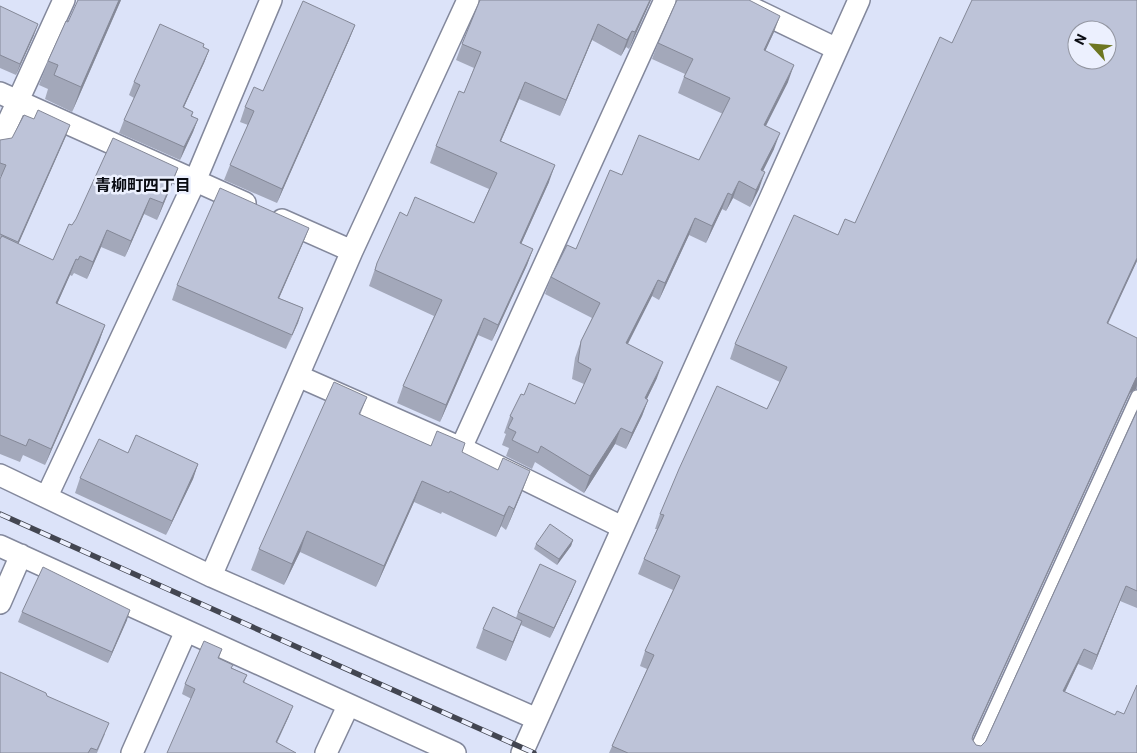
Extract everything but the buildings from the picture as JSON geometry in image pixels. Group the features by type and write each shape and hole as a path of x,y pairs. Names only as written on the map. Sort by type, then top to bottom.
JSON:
{"street":[{"path":"0,140 9,98 64,0"},
{"path":"47,496 195,181 272,0"},
{"path":"211,576 352,251 468,0"},
{"path":"461,448 528,297 665,0"},
{"path":"734,0 837,49"},
{"path":"522,753 859,0"},
{"path":"9,98 352,251"},
{"path":"298,376 461,448 622,527"},
{"path":"0,475 211,576 537,719"},
{"path":"0,546 348,706 455,753"},
{"path":"0,603 21,555"},
{"path":"132,753 186,631"},
{"path":"326,753 348,706"}],"lane":[{"path":"974,753 1137,396"}],"railway":[{"path":"0,514 534,753"}],"district":[{"name":"青柳町四丁目","path":"143,185"}]}
